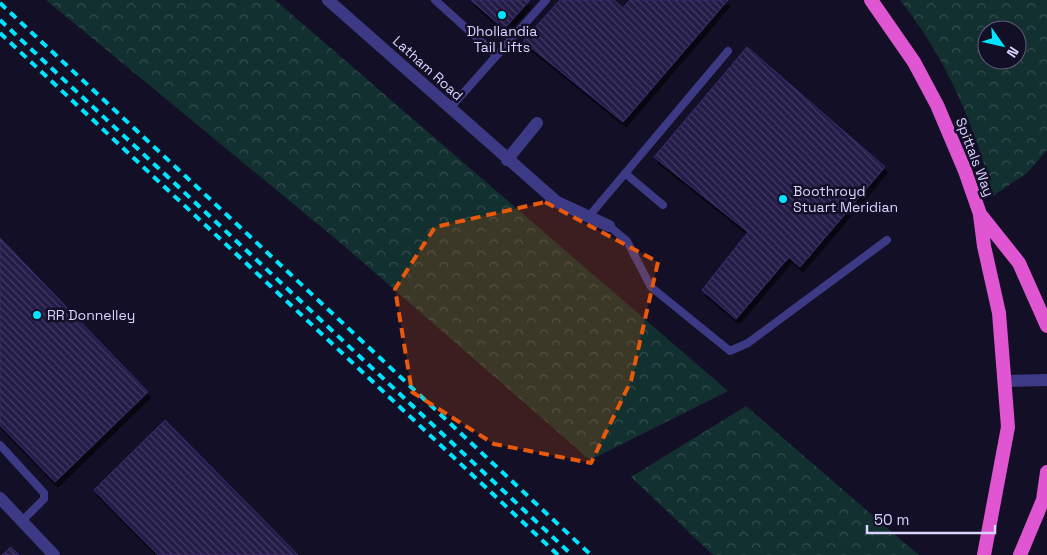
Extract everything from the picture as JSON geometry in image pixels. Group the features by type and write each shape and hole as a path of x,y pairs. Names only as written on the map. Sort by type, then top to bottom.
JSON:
{"highway":[{"name":"Spittals Way","path":"871,0 914,62 937,105 965,171 980,214 1019,262 1047,326"},
{"path":"980,214 984,246 999,313 1008,427 984,555"},
{"path":"1020,555 1043,500 1047,472"}],"street":[{"name":"Latham Road","path":"328,0 557,202 590,215 609,226"},
{"path":"508,160 537,122"},
{"path":"1005,381 1047,380"},
{"path":"0,498 54,555"}],"lane":[{"path":"435,0 496,55"},
{"path":"450,108 546,0"},
{"path":"590,215 728,51"},
{"path":"626,174 663,205"},
{"path":"609,226 627,241 651,287 730,351 748,343 887,240"},
{"path":"0,445 44,493 44,499 22,521"}],"highlighted area":[{"path":"545,202 658,262 631,381 591,463 494,444 412,392 395,289 435,227"}],"green space":[{"path":"46,0 275,0 728,391 590,460 343,245"},
{"path":"900,0 1047,0 1047,150 1027,173 993,196 968,118 945,69"},
{"path":"746,406 919,555 713,555 631,477"}],"building":[{"name":"Dhollandia Tail Lifts","path":"471,0 530,0 504,29"},
{"path":"560,0 614,0 623,8 630,0 728,0 623,122 523,41"},
{"name":"Boothroyd Stuart Meridian","path":"747,47 885,167 800,267 789,257 736,319 702,290 748,232 654,157"},
{"name":"RR Donnelley","path":"0,238 148,392 55,482 0,425"},
{"path":"165,420 298,555 158,555 94,490"},
{"path":"11,547 19,555 2,555"}],"railway":[{"path":"0,3 591,555"},
{"path":"0,20 572,555"},
{"path":"0,33 558,555"}],"place":[{"name":"Dhollandia Tail Lifts","path":"502,15"},
{"name":"Boothroyd Stuart Meridian","path":"783,199"},
{"name":"RR Donnelley","path":"37,315"}]}
